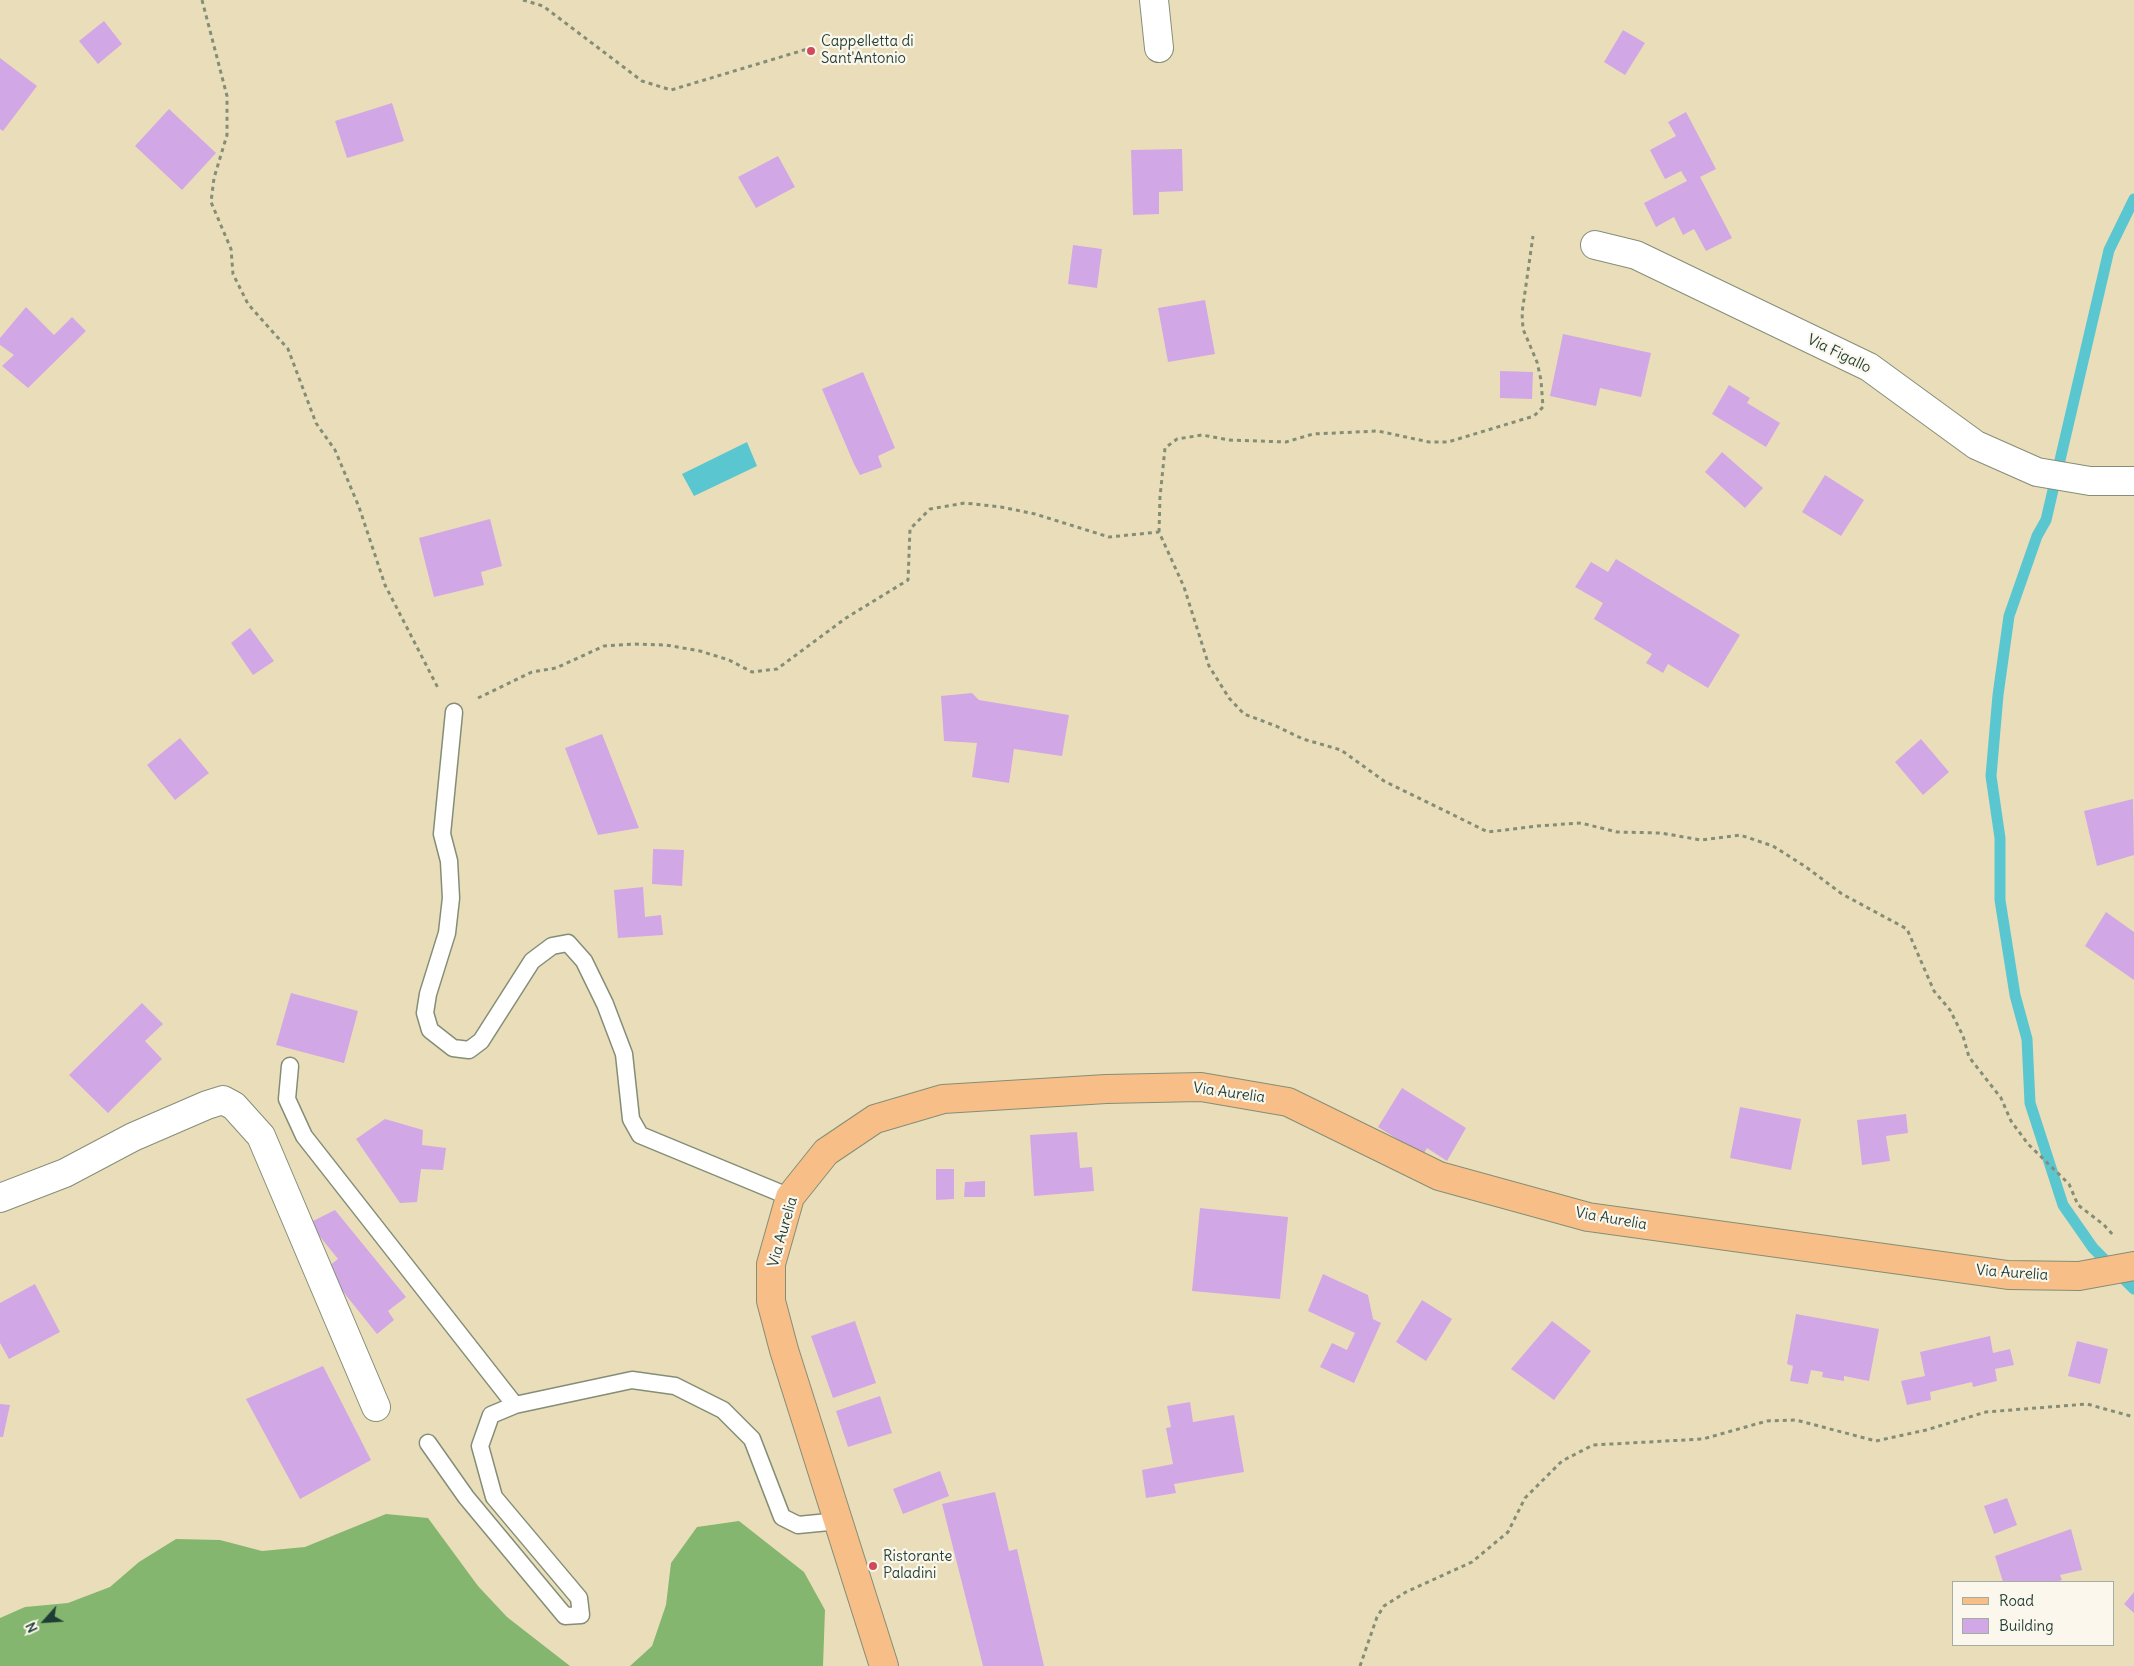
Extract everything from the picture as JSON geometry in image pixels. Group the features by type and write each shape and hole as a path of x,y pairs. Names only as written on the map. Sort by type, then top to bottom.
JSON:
{"main road":[{"name":"Via Aurelia","path":"884,1666 784,1350 771,1302 771,1264 790,1197 826,1152 875,1119 943,1099 1106,1089 1201,1087 1288,1102 1439,1176 1588,1217 2008,1275 2078,1276 2134,1266"}],"street":[{"path":"1154,0 1159,48"},
{"name":"Via Figallo","path":"1595,245 1636,255 1869,368 1976,445 2036,472 2090,481 2134,481"},
{"path":"0,1198 65,1174 133,1137 206,1105 222,1100 234,1106 261,1136 376,1406"}],"lane":[{"path":"454,712 442,834 449,861 451,898 447,933 428,994 425,1013 430,1030 453,1048 468,1050 481,1041 532,961 552,946 568,943 584,961 606,1004 624,1054 631,1119 640,1135 790,1197"},
{"path":"290,1066 287,1099 304,1136 515,1405"},
{"path":"428,1443 466,1497 565,1616 581,1615 579,1598 494,1497 480,1446 491,1415 515,1405 632,1380 675,1386 723,1410 752,1439 782,1517 798,1526 839,1521"}],"path":[{"path":"202,0 227,96 227,135 214,178 212,202 232,249 233,274 248,304 288,349 316,424 335,450 359,507 385,585 438,687 454,712 532,672 556,668 604,646 634,644 666,645 700,651 729,660 752,672 777,669 846,618 908,580 910,530 930,509 966,503 1001,507 1035,514 1109,537 1159,532"},
{"path":"523,0 542,6 642,81 671,90 814,47"},
{"path":"1533,236 1522,313 1523,329 1537,362 1542,380 1543,407 1534,416 1448,442 1429,442 1378,431 1313,434 1286,442 1229,440 1202,435 1177,439 1165,448 1159,532 1184,587 1209,666 1229,698 1244,714 1303,739 1341,750 1384,781 1488,832 1537,826 1581,824 1617,832 1661,833 1701,840 1740,835 1773,846 1806,867 1842,894 1907,929 1934,992 1950,1010 1963,1036 1969,1057 2001,1098 2011,1121 2028,1144 2069,1184 2078,1205 2104,1225 2119,1242"},
{"path":"1360,1666 1376,1617 1384,1606 1406,1592 1472,1562 1508,1532 1524,1498 1562,1461 1593,1445 1703,1439 1767,1421 1796,1420 1876,1441 1926,1430 1986,1412 2087,1404 2134,1417"}],"green space":[{"path":"386,1514 428,1518 478,1586 507,1617 570,1666 0,1666 0,1618 25,1607 68,1603 110,1587 139,1562 176,1539 220,1540 262,1551 305,1547"},
{"path":"739,1521 804,1572 825,1610 823,1666 630,1666 652,1646 666,1605 671,1563 697,1527"}],"water":[{"path":"747,442 757,466 694,496 682,474"}],"building":[{"path":"104,21 122,44 98,64 79,41"},
{"path":"1623,30 1645,43 1625,75 1604,62"},
{"path":"0,58 37,86 3,131 0,129"},
{"path":"392,103 404,141 347,158 335,121"},
{"path":"169,109 216,153 182,190 135,146"},
{"path":"1686,112 1716,169 1700,177 1732,238 1706,251 1694,229 1683,235 1674,217 1656,227 1644,203 1687,181 1681,171 1665,179 1650,150 1676,136 1668,122"},
{"path":"1182,149 1183,191 1159,192 1159,214 1133,215 1131,150"},
{"path":"778,156 795,187 756,208 738,177"},
{"path":"1073,245 1102,249 1097,288 1068,284"},
{"path":"1205,300 1215,354 1168,362 1158,308"},
{"path":"26,307 54,335 72,317 86,331 28,388 2,366 14,355 0,345 0,338"},
{"path":"1563,334 1651,353 1641,397 1600,388 1596,406 1550,396"},
{"path":"1500,371 1533,372 1532,399 1500,398"},
{"path":"863,372 895,448 878,456 882,467 860,475 822,389"},
{"path":"1729,385 1750,398 1747,403 1780,423 1766,447 1712,414"},
{"path":"1722,452 1763,488 1745,508 1705,472"},
{"path":"1825,475 1864,500 1841,536 1802,512"},
{"path":"490,519 502,566 481,572 484,585 434,597 419,538"},
{"path":"1616,559 1740,635 1708,688 1668,664 1663,673 1646,663 1652,654 1594,619 1603,603 1575,587 1591,562 1608,572"},
{"path":"250,628 274,661 253,675 231,643"},
{"path":"972,693 979,700 1069,715 1062,756 1014,749 1009,783 972,777 977,743 944,741 941,696"},
{"path":"602,734 639,828 598,835 565,748"},
{"path":"180,738 209,773 175,800 147,765"},
{"path":"1921,739 1949,772 1923,795 1895,762"},
{"path":"2133,799 2134,855 2097,866 2084,811"},
{"path":"653,849 684,850 682,886 652,884"},
{"path":"643,887 645,917 661,915 663,935 618,938 614,890"},
{"path":"2106,912 2134,932 2134,980 2085,946"},
{"path":"291,993 358,1011 344,1063 276,1045"},
{"path":"142,1003 163,1024 145,1041 162,1059 108,1113 69,1075"},
{"path":"1402,1088 1466,1128 1447,1161 1427,1148 1423,1155 1378,1127"},
{"path":"1740,1107 1801,1119 1791,1170 1730,1158"},
{"path":"1906,1114 1908,1133 1886,1136 1890,1161 1862,1165 1857,1120"},
{"path":"385,1119 423,1130 422,1145 446,1148 443,1170 421,1169 417,1202 400,1203 356,1139"},
{"path":"1077,1132 1080,1168 1092,1167 1094,1191 1034,1196 1030,1135"},
{"path":"936,1169 954,1169 954,1199 936,1200"},
{"path":"985,1181 985,1197 964,1197 965,1182"},
{"path":"1200,1208 1288,1217 1280,1299 1192,1291"},
{"path":"335,1210 406,1297 388,1311 394,1320 377,1334 325,1269 338,1259 309,1223"},
{"path":"1323,1274 1368,1295 1373,1319 1381,1323 1354,1383 1320,1367 1332,1343 1347,1350 1355,1333 1308,1311"},
{"path":"35,1284 60,1332 9,1359 0,1343 0,1303"},
{"path":"1422,1300 1452,1319 1426,1361 1396,1342"},
{"path":"1796,1314 1879,1329 1869,1381 1844,1376 1844,1381 1822,1377 1823,1372 1811,1370 1808,1384 1790,1381 1793,1366 1787,1364"},
{"path":"855,1321 876,1383 833,1398 811,1336"},
{"path":"1552,1321 1591,1351 1554,1400 1511,1369"},
{"path":"1990,1336 1993,1353 2010,1349 2014,1365 1995,1369 1997,1381 1973,1387 1972,1382 1930,1392 1931,1400 1907,1405 1901,1381 1925,1376 1920,1352"},
{"path":"2077,1341 2108,1349 2100,1384 2068,1376"},
{"path":"323,1366 371,1460 300,1499 246,1399"},
{"path":"880,1396 892,1433 848,1447 836,1411"},
{"path":"1190,1402 1193,1422 1234,1415 1244,1472 1174,1484 1176,1493 1146,1498 1142,1470 1173,1464 1166,1428 1171,1427 1167,1406"},
{"path":"0,1404 10,1405 3,1437 0,1437"},
{"path":"940,1471 949,1496 903,1514 893,1489"},
{"path":"995,1492 1009,1551 1017,1549 1044,1666 983,1666 942,1504"},
{"path":"2007,1498 2017,1525 1994,1534 1984,1506"},
{"path":"2071,1529 2082,1570 2060,1575 2062,1580 2059,1581 2003,1581 1995,1556"},
{"path":"2134,1592 2134,1613 2124,1604"}],"waterway":[{"path":"2134,199 2109,250 2046,520 2037,536 2009,616 1998,695 1991,776 2000,838 2000,900 2015,995 2027,1039 2030,1103 2063,1205 2093,1248 2134,1289"}],"place":[{"name":"Cappelletta di Sant'Antonio","path":"811,51"},
{"name":"Ristorante Paladini","path":"873,1566"}]}
